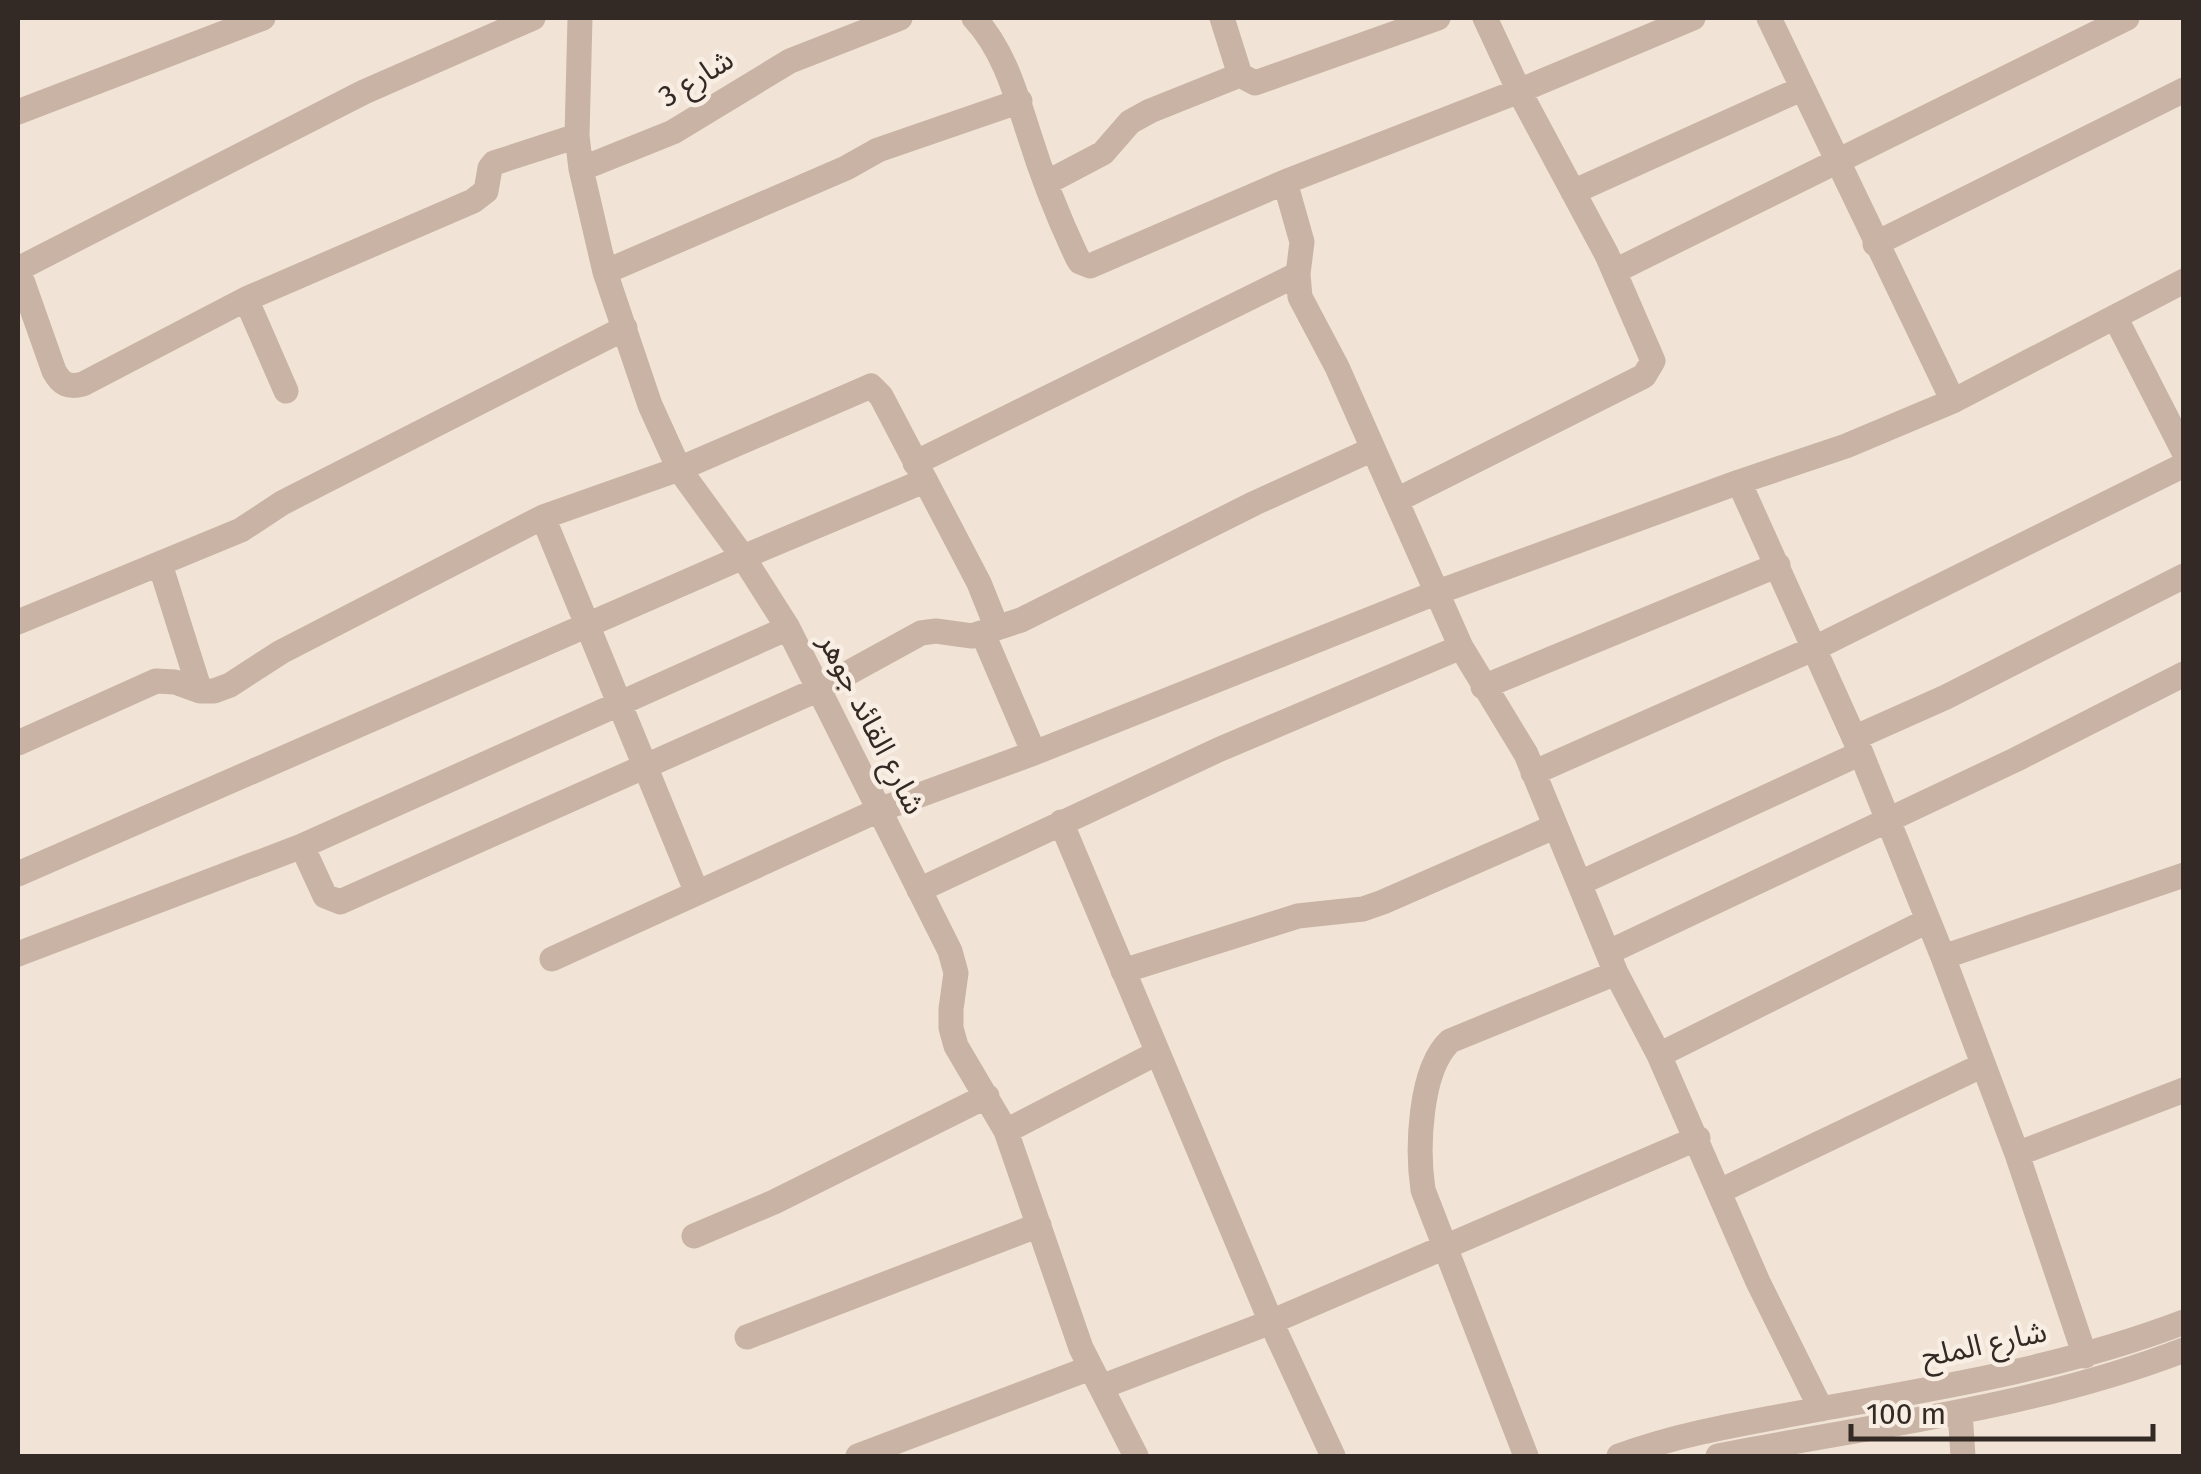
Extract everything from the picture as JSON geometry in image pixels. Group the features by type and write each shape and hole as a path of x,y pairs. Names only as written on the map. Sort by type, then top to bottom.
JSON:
{"street":[{"path":"18,112 209,28 264,18"},
{"path":"533,18 364,92 18,269 54,371 60,382 68,386 83,384 246,299 473,201 486,191 494,163 577,136"},
{"name":"شارع القائد جوهر","path":"580,18 577,136 581,169 606,272 650,405 679,469 743,556 788,628 954,962 951,1028 956,1046 1006,1131 1062,1300 1095,1378 1136,1456"},
{"name":"شارع 3","path":"581,169 673,132 790,61 900,18"},
{"path":"974,18 994,44 1020,101 1077,257 1090,266 1285,182 1519,91 1692,18"},
{"path":"1222,18 1240,75 1249,82 1260,83 1438,18"},
{"path":"1397,500 1650,370 1653,361 1615,271 1519,91 1485,18"},
{"path":"1768,18 1953,401"},
{"path":"1615,271 2127,18"},
{"path":"1048,182 1103,153 1130,122 1240,75"},
{"path":"1573,192 1800,89"},
{"path":"1874,244 2184,90"},
{"path":"606,272 846,168 878,150 1020,101"},
{"path":"1285,182 1302,242 1300,297 1337,366 1461,647 1508,722 1533,773 1613,962 1698,1138 1758,1282 1821,1409"},
{"path":"18,874 743,556 919,472 1298,274"},
{"path":"552,959 879,810 1034,753 1438,592 1846,446 1953,401 2184,282"},
{"path":"246,299 286,391"},
{"path":"2115,317 2184,452"},
{"path":"18,622 241,530 294,497 625,328"},
{"path":"18,743 156,682 175,682 200,691 230,685 281,652 543,517 679,469 871,386 881,396 978,583 990,631 1034,753"},
{"path":"302,846 325,896 340,902 820,689 921,633 990,631 1021,620 1116,570 1373,449"},
{"path":"1533,773 1814,648 2184,465"},
{"path":"1739,482 1858,746 1943,957 2085,1356"},
{"path":"543,517 697,892"},
{"path":"160,564 200,691"},
{"path":"1483,687 1778,566"},
{"path":"1580,883 1858,746 2184,576"},
{"path":"18,954 302,846 788,628"},
{"path":"919,890 1253,735 1461,647"},
{"path":"1526,1456 1423,1190 1419,1143 1435,1060 1441,1049 1458,1036 2184,674"},
{"path":"1061,822 1271,1322 1333,1456"},
{"path":"1122,971 1298,916 1363,909 1554,827"},
{"path":"1943,957 2184,875"},
{"path":"1660,1055 1926,921"},
{"path":"1006,1131 1157,1053"},
{"path":"1720,1190 1983,1065"},
{"path":"2016,1154 2184,1090"},
{"path":"694,1236 774,1202 987,1096"},
{"path":"858,1456 1271,1322 1698,1138"},
{"path":"747,1337 1039,1225"},
{"name":"شارع الملح","path":"1619,1456 1690,1434 2026,1371 2085,1356 2184,1322"},
{"name":"شارع الملح","path":"1718,1456 1960,1412 2085,1384 2184,1350"},
{"path":"1960,1412 1962,1456"}]}
